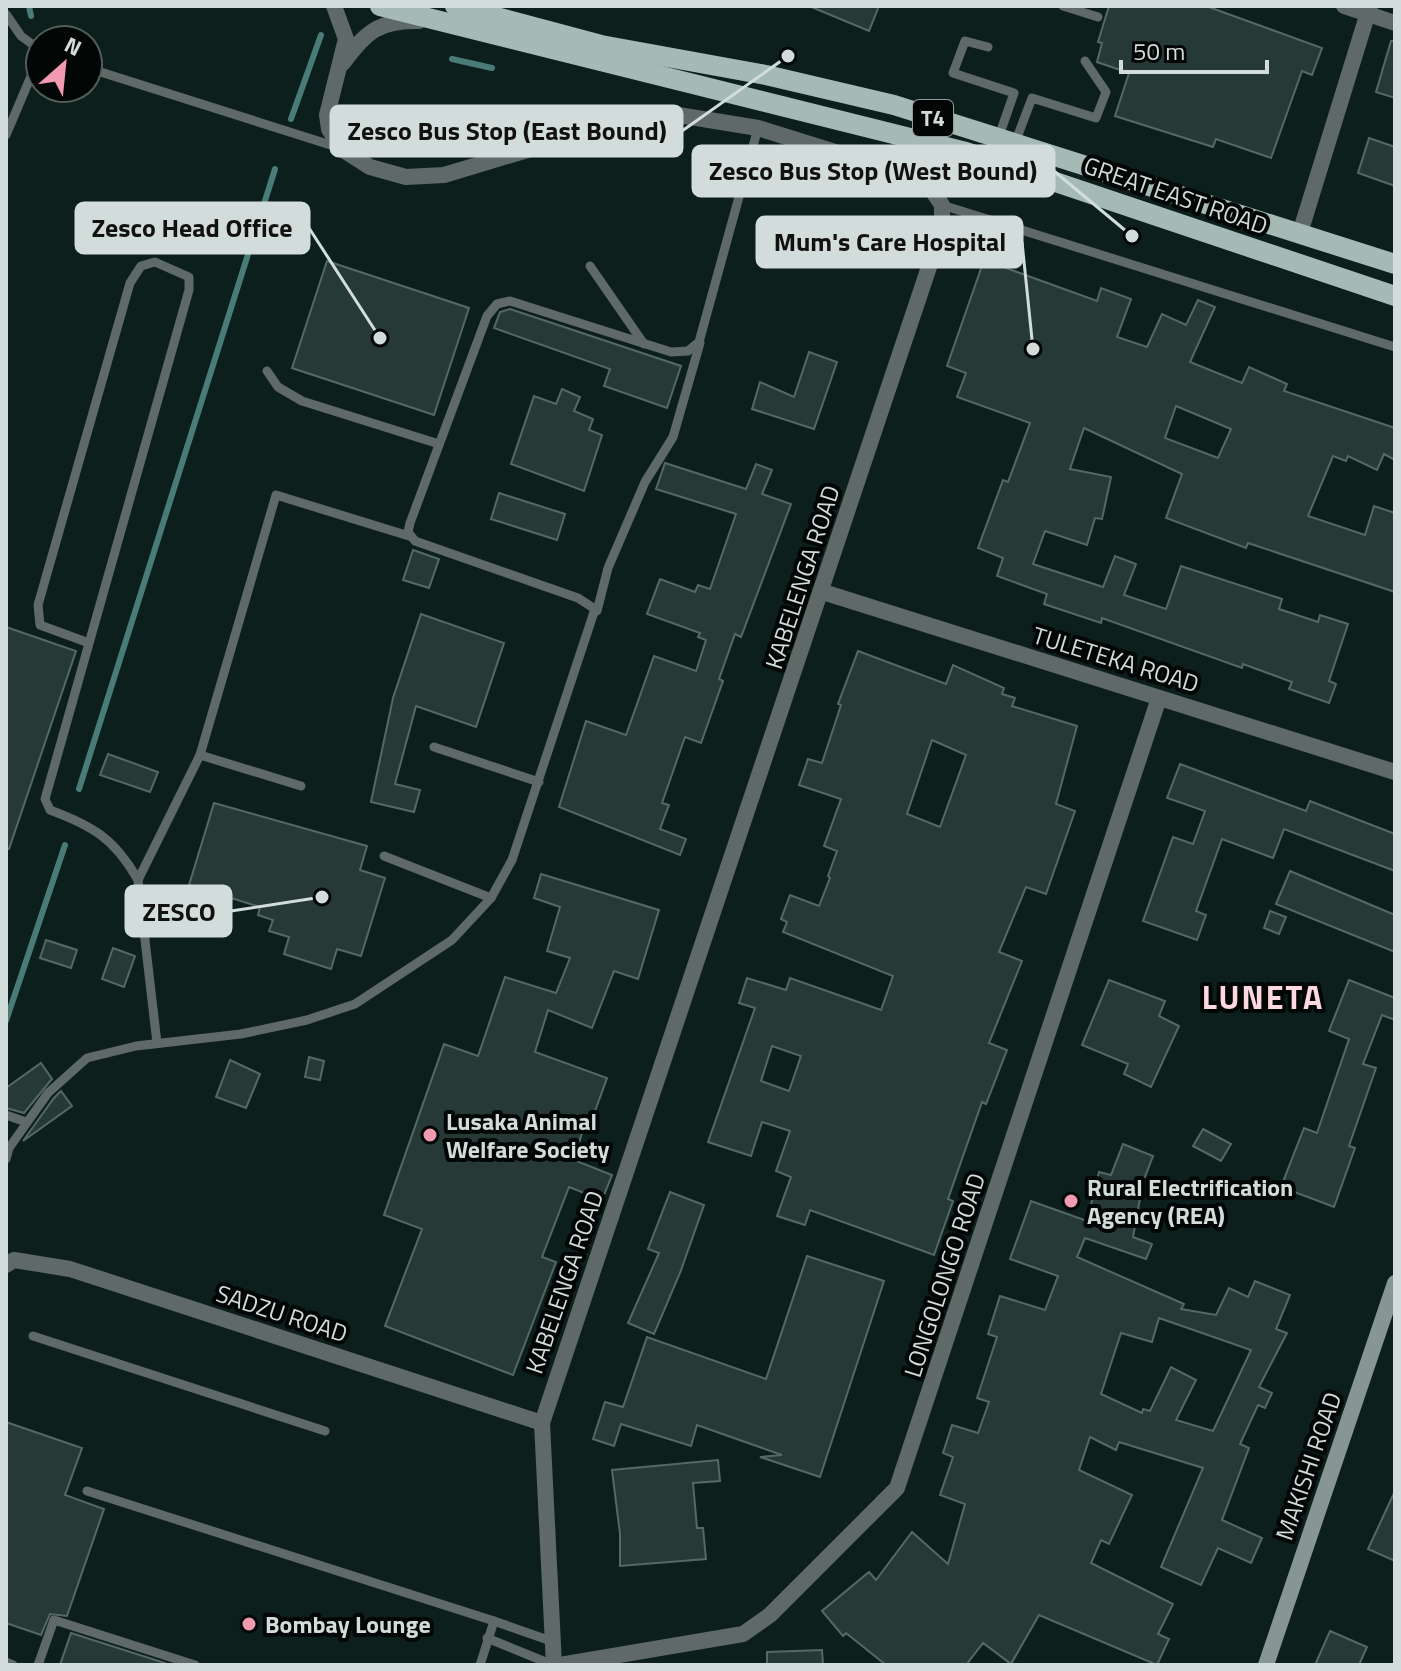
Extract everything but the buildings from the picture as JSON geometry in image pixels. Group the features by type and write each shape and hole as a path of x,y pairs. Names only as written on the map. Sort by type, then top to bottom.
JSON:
{"main road":[{"name":"GREAT EAST ROAD","path":"380,6 966,152 1395,296"},
{"name":"GREAT EAST ROAD","path":"455,6 601,45 766,75 894,105 1395,264"},
{"name":"MAKISHI ROAD","path":"1266,1665 1395,1283"}],"street":[{"path":"334,6 344,28 342,64 327,115 329,129 340,148 370,167 406,177 444,175 638,117 666,113 758,128 908,174 930,187 942,205"},
{"path":"1344,6 1369,10 1395,23"},
{"path":"1300,233 1369,10"},
{"path":"342,64 363,36 383,26 399,21 431,21"},
{"name":"KABELENGA ROAD","path":"556,1665 551,1641 542,1423 823,592 942,226 942,205"},
{"name":"TULETEKA ROAD","path":"823,592 1395,772"},
{"name":"LONGOLONGO ROAD","path":"556,1665 743,1634 770,1615 897,1488 1159,698"},
{"name":"SADZU ROAD","path":"9,1260 70,1269 542,1423"}],"lane":[{"path":"1063,6 1098,17"},
{"path":"6,14 9,23 24,39"},
{"path":"988,47 965,41 953,73 1096,118 1106,92 1085,61"},
{"path":"104,73 340,148"},
{"path":"6,135 24,91"},
{"path":"1006,141 1014,93"},
{"path":"1006,141 1032,98"},
{"path":"6,1159 26,1122 61,1079 87,1058 157,1043 241,1034 307,1020 355,1004 452,940 491,898 512,860 596,614 608,568 645,482 673,437 758,128"},
{"path":"942,205 1395,347"},
{"path":"89,643 40,625 38,605 130,283 141,266 155,262 189,277 189,290 45,799 50,810 87,824 107,839 124,854 138,880 157,1043"},
{"path":"590,266 644,344"},
{"path":"409,536 408,529 487,316 497,304 510,301 680,353 694,347 702,336"},
{"path":"267,371 278,387 302,401 439,444"},
{"path":"138,880 200,755 276,495 409,536 415,541 578,598 593,605 596,614"},
{"path":"434,747 539,782"},
{"path":"200,755 301,786"},
{"path":"384,856 491,898"},
{"path":"6,1115 26,1122"},
{"path":"33,1336 325,1431"},
{"path":"87,1491 551,1641"},
{"path":"38,1665 54,1620 195,1665"},
{"path":"480,1665 494,1621"},
{"path":"487,1638 556,1665"},
{"path":"6,1662 13,1665"}],"waterway":[{"path":"29,6 31,16"},
{"path":"291,119 321,35"},
{"path":"452,59 492,68"},
{"path":"79,789 275,169"},
{"path":"6,1021 65,845"}],"place":[{"name":"Zesco Bus Stop (East Bound)","path":"788,56"},
{"name":"Zesco Bus Stop (West Bound)","path":"1132,236"},
{"name":"Zesco Head Office","path":"380,338"},
{"name":"Mum's Care Hospital","path":"1033,349"},
{"name":"ZESCO","path":"322,897"},
{"name":"Lusaka Animal Welfare Society","path":"430,1135"},
{"name":"Rural Electrification Agency (REA)","path":"1071,1201"},
{"name":"Bombay Lounge","path":"249,1624"}],"district":[{"name":"LUNETA","path":"1263,997"}]}
